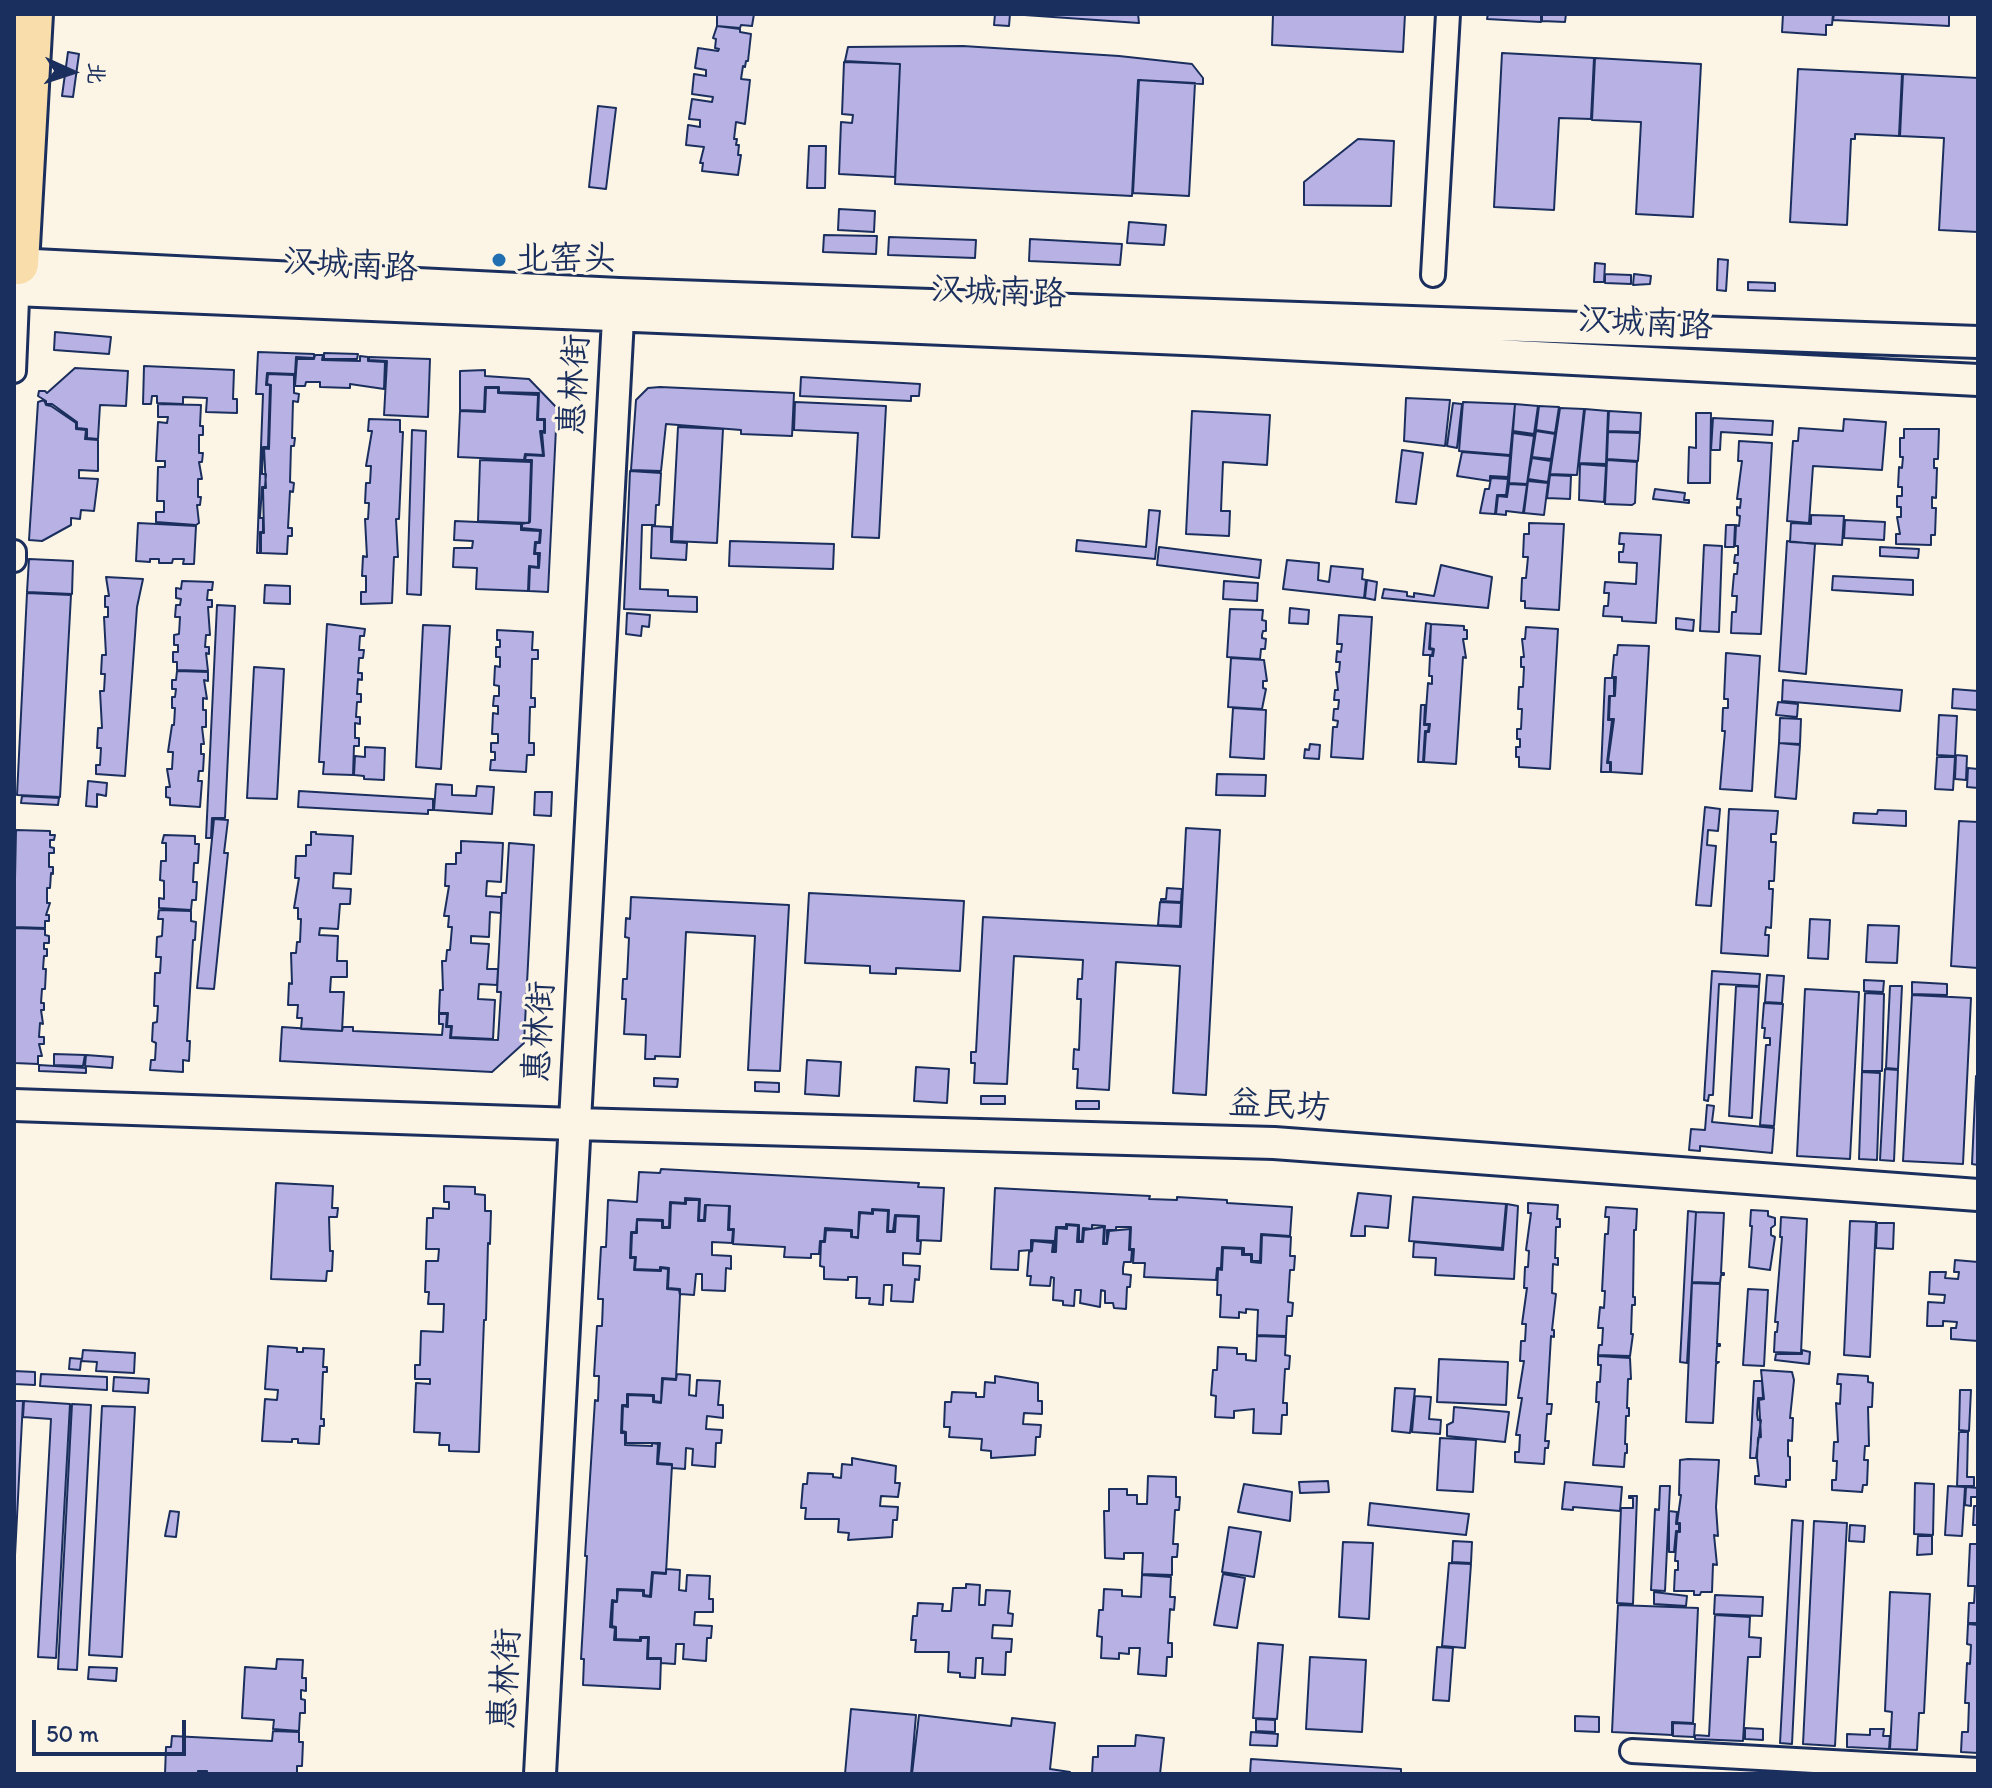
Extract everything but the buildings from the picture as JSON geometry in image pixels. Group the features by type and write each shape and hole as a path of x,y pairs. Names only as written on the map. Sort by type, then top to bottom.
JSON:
{"highway":[{"path":"16,277 32,14"}],"street":[{"path":"1433,275 1448,14"},
{"name":"汉城南路","path":"16,277 618,305 1207,340 1978,380"},
{"path":"14,371 16,277"},
{"name":"汉城南路","path":"618,305 1978,342"},
{"name":"惠林街","path":"540,1774 618,305"},
{"path":"14,552 14,560"},
{"name":"益民坊","path":"14,1105 1274,1143 1978,1195"},
{"path":"1632,1751 1978,1770"}],"place":[{"name":"北窑头","path":"499,260"}]}
